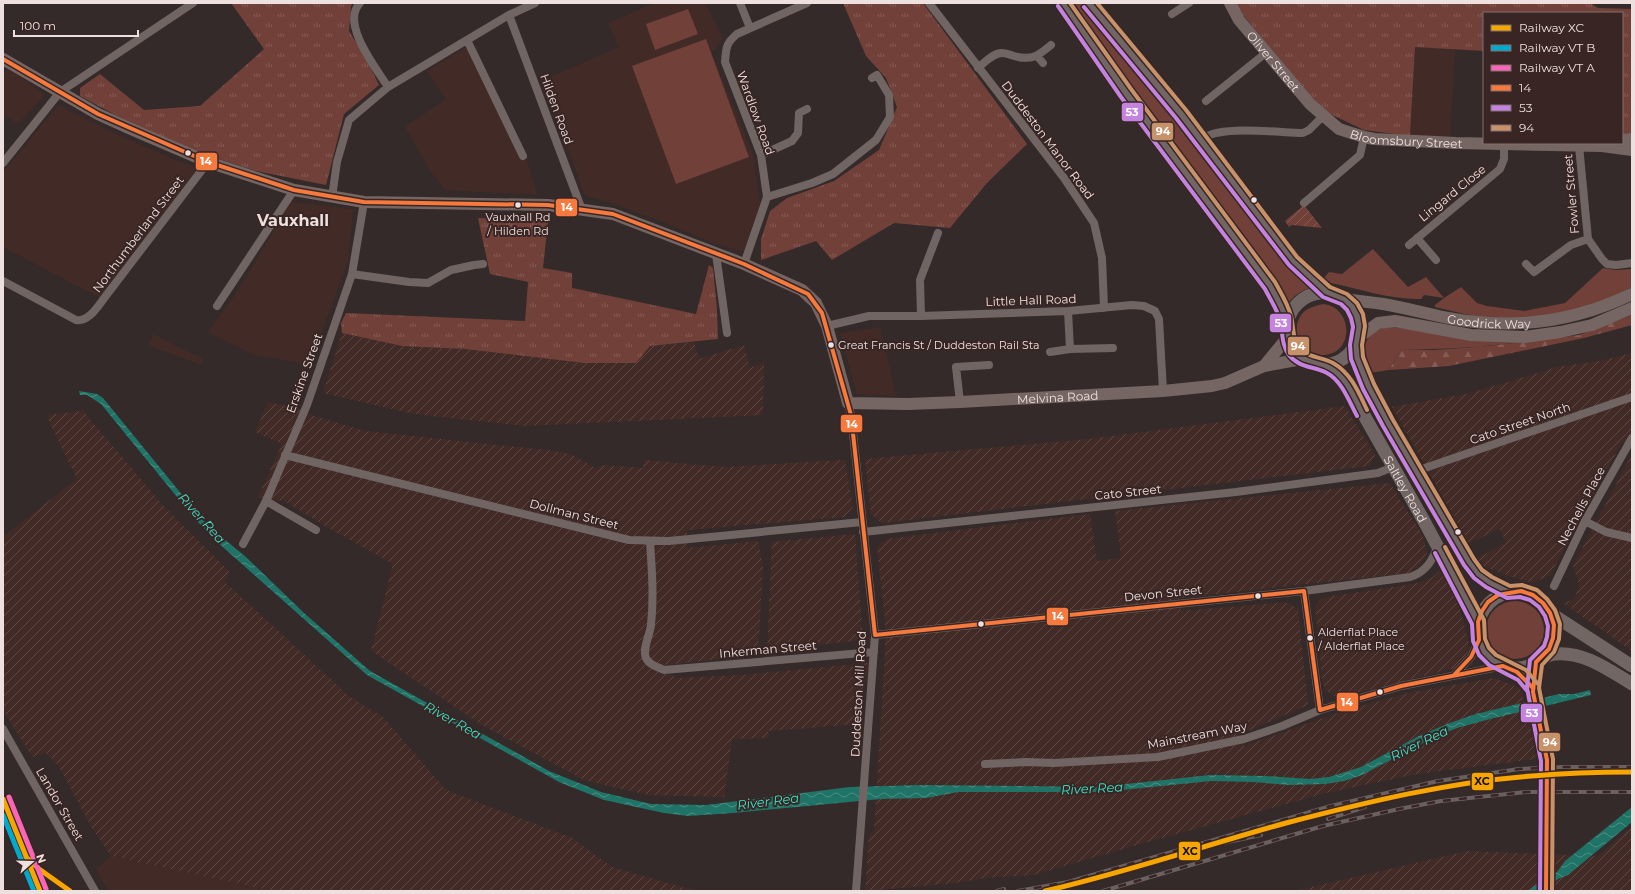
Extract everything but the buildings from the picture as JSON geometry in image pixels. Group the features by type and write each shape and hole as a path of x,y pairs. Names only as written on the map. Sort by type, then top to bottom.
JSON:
{"main road":[{"path":"1063,3 1126,93 1270,286 1285,314 1287,332 1295,353 1311,364 1332,364 1342,360 1350,353 1357,342 1359,327 1357,316 1352,306 1344,299 1327,292 1293,261 1201,140 1089,3"},
{"name":"Oliver Street","path":"1230,3 1239,20 1307,101 1323,116"},
{"path":"3,59 98,114 208,162 294,190 364,202 548,205 613,214 744,264 790,284 808,294 816,302 827,326 850,409"},
{"name":"Bloomsbury Street","path":"1323,116 1339,129 1364,137 1483,143"},
{"name":"Bloomsbury Street","path":"1504,144 1579,146 1608,144 1632,150"},
{"path":"1287,332 1289,314 1295,304 1304,297 1315,293 1327,292"},
{"name":"Goodrick Way","path":"1344,299 1381,304 1455,319 1495,324 1518,324 1558,319 1590,312 1632,294"},
{"name":"Goodrick Way","path":"1357,342 1378,323 1395,321 1471,335 1525,337 1560,332 1592,325 1632,308"},
{"name":"Melvina Road","path":"1264,366 1287,332"},
{"name":"Saltley Road","path":"1357,342 1357,358 1369,387 1469,562 1478,574 1489,582 1509,592"},
{"name":"Melvina Road","path":"850,409 908,404 1212,386 1225,383 1264,366 1302,359"},
{"name":"Saltley Road","path":"1322,365 1334,371 1344,380 1438,546 1478,622"},
{"path":"1533,690 1522,675 1492,660 1484,651 1478,640 1478,622 1482,611 1488,602 1498,595 1509,592 1521,592 1533,595 1543,603 1550,613 1554,625 1553,638 1549,649 1538,660 1533,690 1547,760 1546,891"},
{"path":"1550,613 1632,666"},
{"path":"1506,667 1528,666 1538,660 1554,654 1567,654 1574,655 1600,665 1632,684"}],"street":[{"path":"3,163 60,92 193,3"},
{"path":"360,3 355,8 353,22 356,33 388,87"},
{"path":"332,197 337,162 349,120 388,87 509,15 535,3"},
{"path":"740,3 750,28"},
{"name":"Wardlow Road","path":"744,264 767,197 760,155 725,62 726,50 729,41 737,34 808,3"},
{"name":"Duddeston Manor Road","path":"929,3 1064,178 1094,223 1102,258 1104,308"},
{"path":"1172,14 1189,3"},
{"name":"Hilden Road","path":"509,15 582,210"},
{"path":"467,40 523,156"},
{"path":"978,68 993,56 1002,53 1019,57 1040,59 1050,45"},
{"path":"1206,101 1267,52"},
{"path":"767,197 812,183 833,174 876,140 890,117 889,95 876,75"},
{"path":"760,155 792,141 798,133 796,113 807,109"},
{"path":"1201,140 1204,136 1218,132 1241,130 1303,133 1309,130 1323,116"},
{"path":"1304,203 1360,155 1364,137"},
{"name":"Lingard Close","path":"1409,245 1500,169 1504,159 1504,144"},
{"name":"Fowler Street","path":"1579,146 1588,239 1602,259 1608,264 1616,265 1632,263"},
{"name":"Northumberland Street","path":"3,281 76,320 85,319 106,297 208,162"},
{"path":"217,306 294,190"},
{"name":"Erskine Street","path":"243,544 266,501 307,405 352,274 364,202"},
{"path":"920,316 920,280 938,233"},
{"name":"Lingard Close","path":"1417,238 1436,260"},
{"name":"Fowler Street","path":"1526,264 1534,272 1571,245 1588,239"},
{"path":"716,254 727,333"},
{"path":"352,274 409,282 428,282 451,270 483,264"},
{"name":"Little Hall Road","path":"827,326 869,316 920,316 1068,311 1132,305 1144,306 1155,311 1159,319 1163,390"},
{"path":"1068,311 1070,349"},
{"path":"1050,352 1070,349 1113,348"},
{"path":"960,402 956,367 989,365"},
{"name":"Cato Street North","path":"1416,471 1632,397"},
{"name":"Duddeston Mill Road","path":"850,409 875,636 856,891"},
{"name":"Nechells Place","path":"1554,586 1585,521 1632,438"},
{"name":"Dollman Street","path":"285,455 629,540 650,542 692,539 862,522"},
{"name":"Cato Street","path":"863,532 1244,491 1378,473 1393,468"},
{"path":"266,501 316,530"},
{"path":"1585,521 1606,532 1632,538"},
{"name":"Inkerman Street","path":"650,542 654,599 650,630 645,652 647,660 654,666 664,670 874,652"},
{"name":"Devon Street","path":"875,636 1304,591 1410,577 1426,569 1432,561 1438,546"},
{"path":"1304,591 1320,710"},
{"path":"1454,675 1471,657 1478,640"},
{"name":"Mainstream Way","path":"985,764 1026,762 1054,763 1158,757 1244,739 1282,726 1320,710 1401,686 1454,675 1506,667"},
{"name":"Landor Street","path":"3,729 95,891"}],"shaded area":[{"path":"655,3 705,3 723,38 712,53 753,155 760,203 744,251 716,244 609,202 585,196 544,80 619,47 608,23"},
{"path":"469,46 523,146 537,195 445,190 431,172 405,127 446,99 427,71"},
{"path":"1415,46 1455,49 1450,139 1410,136"},
{"path":"8,67 45,95 18,124 3,114 3,75"},
{"path":"59,105 114,133 173,159 198,167 99,297 3,247 3,172"},
{"path":"291,202 353,209 348,261 310,364 255,355 208,332 241,286"},
{"path":"880,327 896,396 857,394 840,333"},
{"path":"342,333 402,346 467,349 581,363 650,346 694,342 699,359 744,345 750,368 764,362 763,415 523,426 414,414 323,393"},
{"path":"153,334 203,358 201,365 149,345"},
{"path":"1632,353 1632,449 1622,442 1550,575 1533,583 1509,576 1484,566 1477,559 1506,542 1500,529 1469,543 1392,407 1471,393 1557,367 1599,361"},
{"path":"268,402 299,409 311,415 365,431 547,450 571,454 597,469 601,465 643,468 644,460 723,467 845,460 853,507 844,517 687,530 687,548 758,541 763,567 758,655 664,665 669,673 676,678 740,675 868,663 859,724 768,731 769,738 732,739 724,797 648,795 584,780 480,724 371,651 393,564 318,522 283,500 275,501 258,497 282,444 255,432"},
{"path":"1345,406 1375,455 1369,466 882,523 871,514 865,459 1089,439"},
{"path":"83,411 167,510 229,571 225,582 350,697 383,717 446,790 572,838 612,867 695,891 272,891 111,856 92,828 58,765 46,753 32,757 3,710 3,537 77,479 46,415"},
{"path":"1632,454 1632,651 1563,603 1575,599 1579,584 1573,566"},
{"path":"1390,483 1423,536 1427,554 1420,565 1409,573 1179,598 1181,611 1286,602 1298,609 1308,705 1241,734 1244,746 1343,711 1412,692 1494,678 1520,688 1531,727 1536,759 1417,774 1326,793 1034,875 985,878 954,883 865,891 869,836 874,831 885,653 885,620 877,548 886,539 1090,514 1097,561 1121,558 1115,511"},
{"path":"855,534 863,640 817,645 815,648 767,652 772,542"},
{"path":"1439,571 1443,573 1453,591 1463,619 1470,648 1459,667 1338,698 1325,690 1322,677 1315,608 1320,600 1325,597 1414,584 1433,577"},
{"path":"1632,826 1632,891 1294,891 1467,851 1598,856"},
{"path":"111,856 272,891 108,891 96,869"}],"green space":[{"path":"231,3 353,3 351,6 349,31 366,59 379,85 344,114 326,185 256,171 180,146 134,125 80,96 80,88 100,74 144,110 200,106 264,49"},
{"path":"843,3 923,3 1027,144 987,183 950,228 894,223 832,260 816,241 761,260 761,239 770,211 787,198 834,181 879,150 897,107 886,78 866,56"},
{"path":"1069,3 1083,3 1190,134 1293,269 1310,288 1298,294 1288,303 1286,296 1175,152"},
{"path":"1235,3 1590,3 1598,8 1632,9 1632,135 1623,137 1623,12 1483,12 1483,51 1415,47 1410,136 1364,130 1324,111 1313,101"},
{"path":"688,9 698,34 655,50 646,24"},
{"path":"706,39 749,157 676,184 632,66"},
{"path":"1304,205 1322,228 1292,225 1289,227 1285,221"},
{"path":"478,218 548,221 543,268 572,273 572,288 696,314 709,265 713,268 718,339 650,346 636,363 584,363 465,349 402,346 342,333 341,323 346,313 525,321 528,282 490,274"},
{"path":"1373,249 1408,287 1426,277 1444,298 1424,295 1421,299 1398,298 1331,283 1324,278 1329,272 1342,274"},
{"path":"1603,268 1616,270 1632,269 1632,287 1571,314 1514,321 1477,317 1435,307 1435,305 1461,287 1477,303 1487,306 1524,311 1565,303"},
{"path":"1323,304 1333,307 1341,313 1345,322 1346,331 1345,340 1340,348 1332,353 1319,355 1309,352 1302,346 1297,336 1297,324 1302,314 1306,310"},
{"path":"1632,315 1632,325 1584,338 1449,366 1389,370 1401,349 1434,350 1488,346 1579,335"},
{"path":"1392,327 1523,342 1462,348 1401,349 1389,370 1370,373 1364,361 1364,349 1366,343 1369,337 1379,329"},
{"path":"1515,601 1526,603 1539,614 1542,619 1544,630 1542,641 1531,654 1526,657 1515,659 1504,657 1491,646 1488,641 1486,630 1488,619 1499,606 1504,603"}],"water":[{"name":"River Rea","path":"79,391 97,394 103,398 201,518 213,530 246,557 304,613 370,671 549,771 601,792 651,804 706,805 850,787 922,785 1098,787 1211,775 1310,779 1329,777 1361,767 1419,736 1476,714 1559,694 1574,694 1590,690 1591,695 1457,728 1432,738 1362,775 1344,781 1325,784 1289,785 1211,781 1102,792 958,792 926,798 881,799 733,813 688,816 664,813 604,800 559,782 367,675 216,541 195,519 101,404 87,395 80,395"},
{"path":"1632,807 1632,822 1568,875 1558,879 1544,891 1527,891 1557,872 1565,861"}],"railway":[{"path":"1018,891 1068,882 1331,806 1438,781 1519,769 1561,767 1632,767"},
{"path":"1103,891 1323,826 1441,801 1527,792 1632,792"},
{"path":"1328,819 1365,807"},
{"path":"1223,843 1261,835"},
{"path":"997,891 1004,889"}],"rail line":[{"name":"XC","path":"1045,891 1136,867 1256,831 1408,794 1501,779 1570,773 1632,772"},
{"name":"XC","path":"3,799 40,891"},
{"name":"XC","path":"26,857 39,869 70,891"}],"transit line":[{"name":"94","path":"1070,3 1131,89 1275,282 1290,312 1294,337 1297,344 1307,354 1329,361 1345,372 1354,384 1367,410"},
{"name":"94","path":"1097,3 1186,110 1297,257 1330,287 1347,294 1357,303 1363,314 1365,326 1362,345 1363,357 1374,384 1393,420 1474,559 1482,570 1510,586 1522,585 1537,590 1547,599 1555,610 1560,624 1559,639 1554,652 1542,665 1539,688 1553,759 1552,891"},
{"name":"53","path":"1058,6 1121,97 1265,289 1279,316 1286,351 1293,359 1302,365 1327,373 1337,381 1345,392 1357,416"},
{"name":"53","path":"1084,7 1176,118 1289,265 1323,297 1341,304 1347,310 1353,327 1350,345 1351,359 1363,389 1464,565 1474,578 1486,587 1507,598 1520,597 1530,600 1539,607 1545,616 1548,626 1547,637 1544,646 1530,660 1527,688 1541,761 1540,891"},
{"name":"14","path":"3,59 98,114 208,162 294,190 364,202 548,205 613,214 744,264 808,294 822,313 851,415 875,635 1304,591 1320,710 1401,686 1503,666 1517,672 1533,688"},
{"name":"94","path":"1445,547 1484,620 1485,639 1489,648 1496,655 1526,670 1538,684"},
{"name":"53","path":"1435,553 1472,624 1473,641 1479,655 1489,665 1518,680 1528,692"},
{"name":"14","path":"1454,675 1471,657 1479,640 1478,622 1482,611 1488,602 1498,595 1521,591 1533,595 1543,603 1550,613 1554,625 1553,638 1549,649 1536,662 1533,692 1547,760 1546,891"},
{"path":"9,797 46,889"},
{"path":"3,815 34,891"}],"place":[{"name":"Vauxhall Rd / Hilden Rd","path":"518,205"},
{"name":"Great Francis St / Duddeston Rail Sta","path":"831,345"},
{"name":"Alderflat Place / Alderflat Place","path":"1310,638"}],"district":[{"name":"Vauxhall","path":"293,220"}]}
